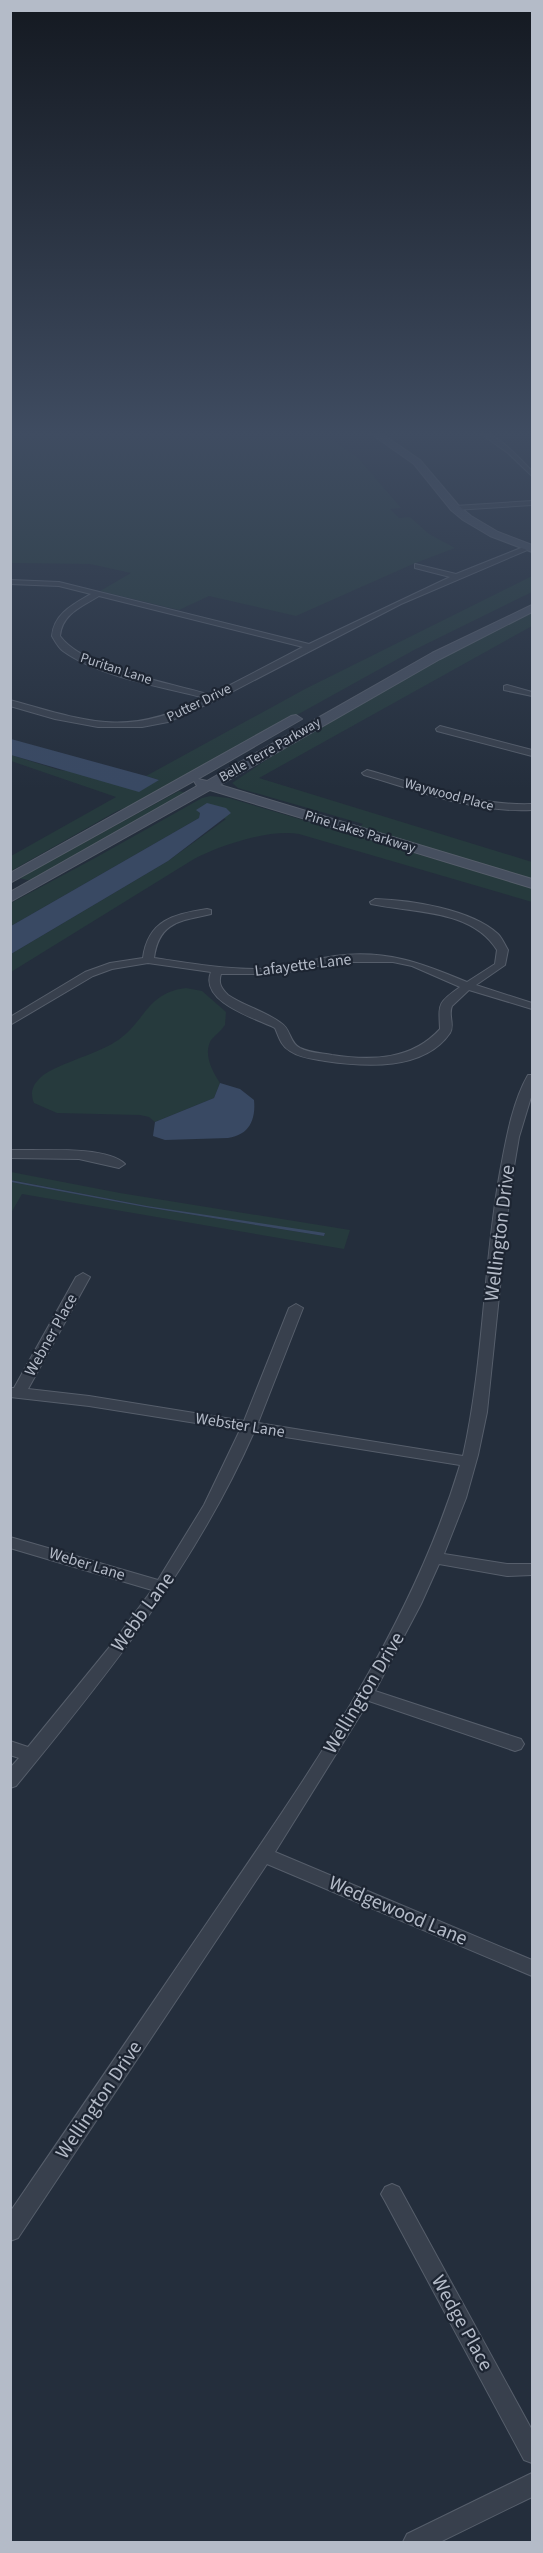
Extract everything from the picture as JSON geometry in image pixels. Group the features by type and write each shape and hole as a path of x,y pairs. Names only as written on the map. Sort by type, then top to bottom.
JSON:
{"main road":[{"path":"411,655 532,595"},
{"name":"Belle Terre Parkway","path":"10,898 436,656 532,608"},
{"name":"Belle Terre Parkway","path":"10,879 307,713"},
{"name":"Pine Lakes Parkway","path":"189,780 532,884"}],"street":[{"name":"Putter Drive","path":"10,703 79,723 121,727 163,721 213,698 309,646 456,576 525,550"},
{"path":"418,566 456,576"},
{"path":"10,582 52,583 99,593 309,646"},
{"name":"Puritan Lane","path":"99,593 74,606 59,619 55,633 58,642 66,650 104,668 213,698"},
{"path":"507,688 532,694"},
{"path":"441,729 532,753"},
{"name":"Waywood Place","path":"367,773 487,806 513,809 532,807"},
{"path":"217,970 212,980 218,991 240,1008 279,1026 285,1040 292,1048 305,1053 353,1062 381,1061 402,1057 434,1042 446,1030 446,1006 453,997 502,962 501,943 494,935 459,917 402,902 375,902"},
{"path":"148,960 150,943 162,927 178,918 207,912"},
{"name":"Lafayette Lane","path":"10,1022 89,974 110,966 148,960 217,970 268,972 324,960 381,958 415,964 470,987 532,1006"},
{"name":"Wellington Drive","path":"10,2231 263,1855 366,1694 401,1633 435,1558 460,1494 469,1462 484,1387 501,1210 509,1158 517,1121 532,1078"},
{"path":"10,1154 86,1155 105,1158 119,1164"},
{"name":"Webner Place","path":"15,1392 83,1277"},
{"name":"Webb Lane","path":"10,1781 162,1587 212,1505 250,1427 296,1308"},
{"name":"Webster Lane","path":"15,1392 469,1462"},
{"name":"Weber Lane","path":"10,1542 162,1587"},
{"path":"435,1558 507,1570 532,1570"},
{"path":"366,1694 515,1744"},
{"path":"10,1747 31,1756"},
{"name":"Wedgewood Lane","path":"263,1855 532,1968"},
{"name":"Wedge Place","path":"392,2194 532,2452"},
{"path":"416,2542 532,2485"}],"green space":[{"path":"11,550 449,550 296,616 209,596 179,610 100,591 131,573 90,564 11,563"},
{"path":"532,576 532,592 414,650 11,871 11,856 116,797 11,761 11,755 59,770 159,780 146,776 305,689"},
{"path":"532,611 532,626 259,778 532,862 532,880 360,827 363,824 238,788 232,783 296,740 411,674"},
{"path":"179,791 187,793 31,881 19,878"},
{"path":"210,796 229,798 532,888 532,902 299,834 274,834 218,848 194,859 11,972 11,954 168,861 226,819 197,810 200,813 199,818 11,926 11,903 202,798"},
{"path":"186,988 202,991 226,1012 225,1025 211,1040 208,1051 212,1068 220,1083 214,1098 155,1122 149,1117 140,1115 57,1113 34,1103 32,1093 34,1087 46,1073 115,1042 125,1035 146,1010 162,996"},
{"path":"11,1172 120,1193 350,1230 344,1249 22,1194 11,1213 11,1182 145,1207 324,1236 325,1234 147,1206 11,1180"}],"water":[{"path":"11,739 159,780 139,792 11,755"},
{"path":"207,803 226,808 231,813 168,861 11,954 11,926 199,818 200,813 196,810"},
{"path":"220,1083 240,1089 254,1100 252,1120 241,1134 228,1138 165,1140 153,1136 155,1122 214,1098"},
{"path":"10,1180 147,1206 325,1233 324,1236 145,1207"}]}
